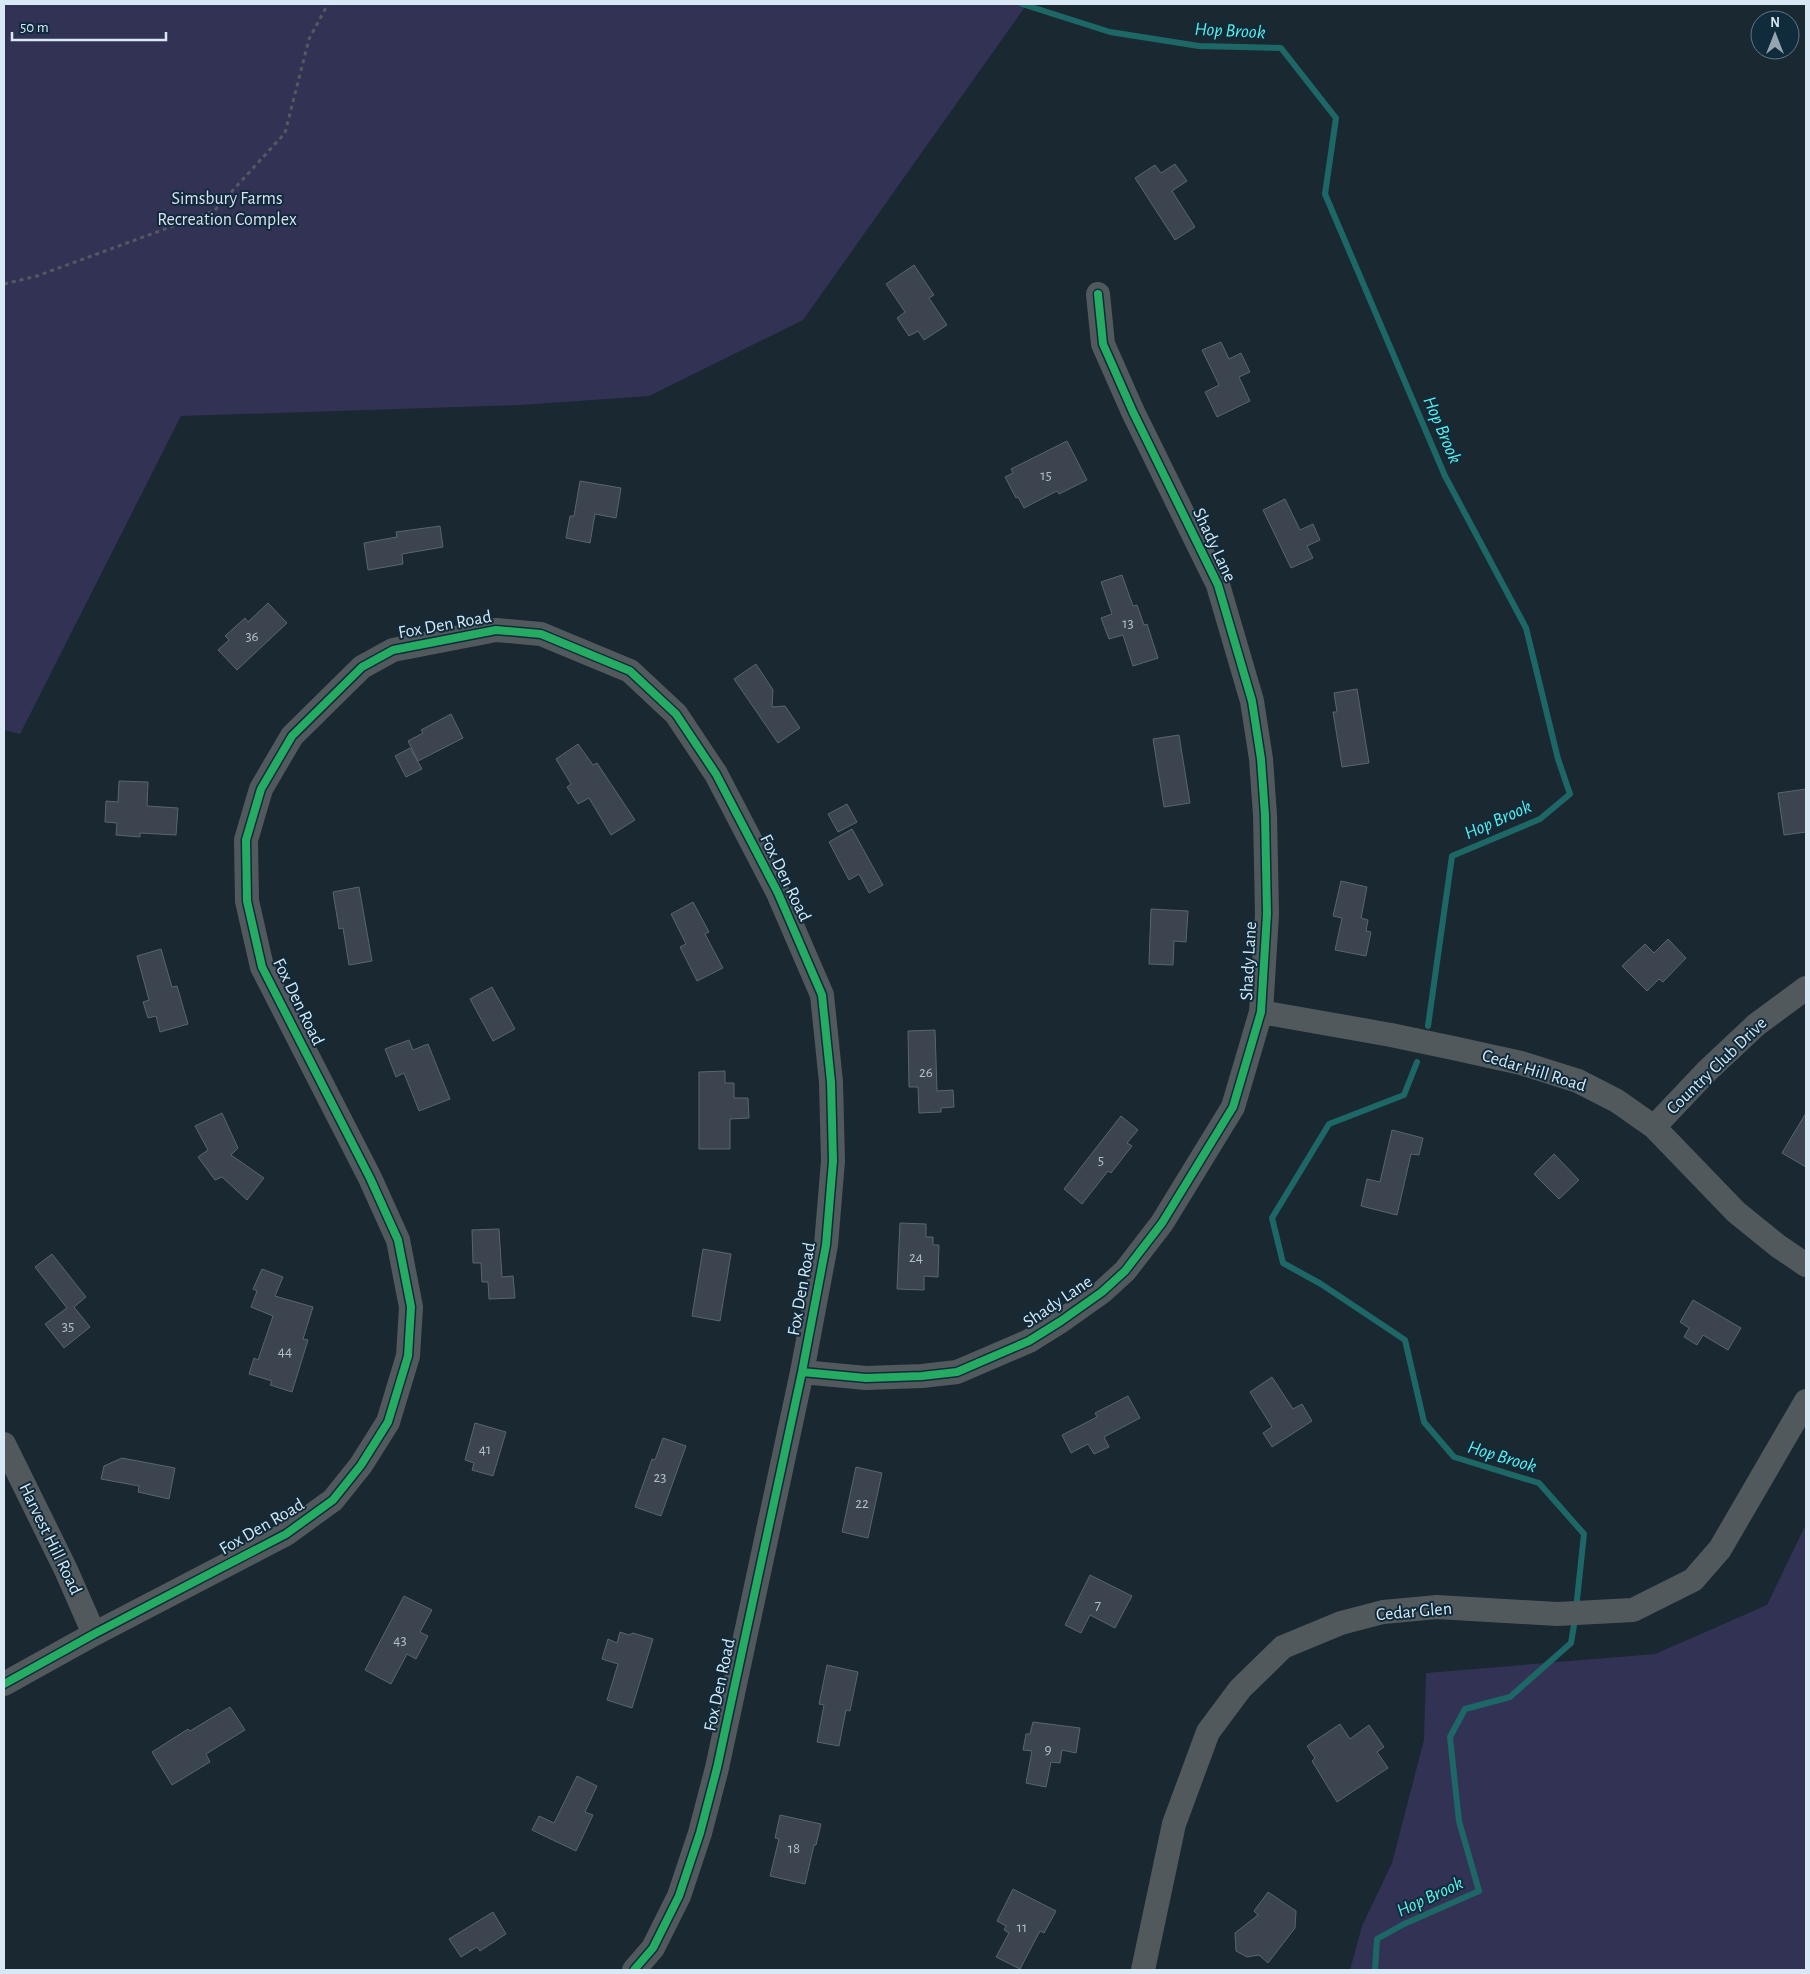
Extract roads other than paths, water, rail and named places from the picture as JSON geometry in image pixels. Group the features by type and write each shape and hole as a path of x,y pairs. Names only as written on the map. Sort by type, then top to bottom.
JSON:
{"street":[{"name":"Shady Lane","path":"802,1372 866,1378 922,1376 957,1372 1029,1341 1102,1292 1125,1271 1162,1223 1233,1106 1261,1012 1266,914 1265,815 1261,759 1252,701 1218,585 1133,412 1103,344 1098,294"},
{"name":"Fox Den Road","path":"4,1684 94,1634 286,1534 333,1500 361,1465 388,1422 391,1413 408,1356 410,1307 398,1240 370,1178 262,967 247,901 246,840 260,789 292,736 362,667 393,650 496,630 541,634 630,671 676,714 716,774 778,892 822,995 831,1082 832,1161 826,1244 802,1372 717,1768 700,1833 679,1896 653,1948 634,1970"},
{"name":"Country Club Drive","path":"1654,1127 1707,1071 1756,1025 1806,988"},
{"name":"Cedar Hill Road","path":"1261,1012 1391,1035 1522,1063 1578,1081 1617,1101 1654,1127 1736,1212 1778,1246 1806,1264"},
{"name":"Cedar Glen","path":"1142,1970 1174,1824 1208,1732 1240,1689 1283,1647 1341,1624 1383,1612 1437,1607 1557,1614 1633,1610 1693,1580 1720,1549 1806,1401"},
{"name":"Harvest Hill Road","path":"4,1444 66,1570 94,1634"}],"waterway":[{"name":"Hop Brook","path":"1022,4 1110,32 1199,46 1281,48 1336,118 1325,194 1445,476 1526,628 1558,759 1570,794 1540,819 1452,856 1428,1026"},
{"name":"Hop Brook","path":"1417,1062 1404,1095 1329,1124 1272,1218 1283,1263 1321,1284 1405,1340 1424,1422 1454,1457 1539,1483 1584,1534 1576,1609"},
{"name":"Hop Brook","path":"1375,1970 1377,1939 1404,1924 1479,1891 1459,1821 1450,1737 1465,1709 1510,1697 1571,1643 1575,1619"}],"park label":[{"name":"Simsbury Farms Recreation Complex","path":"227,209"}]}
